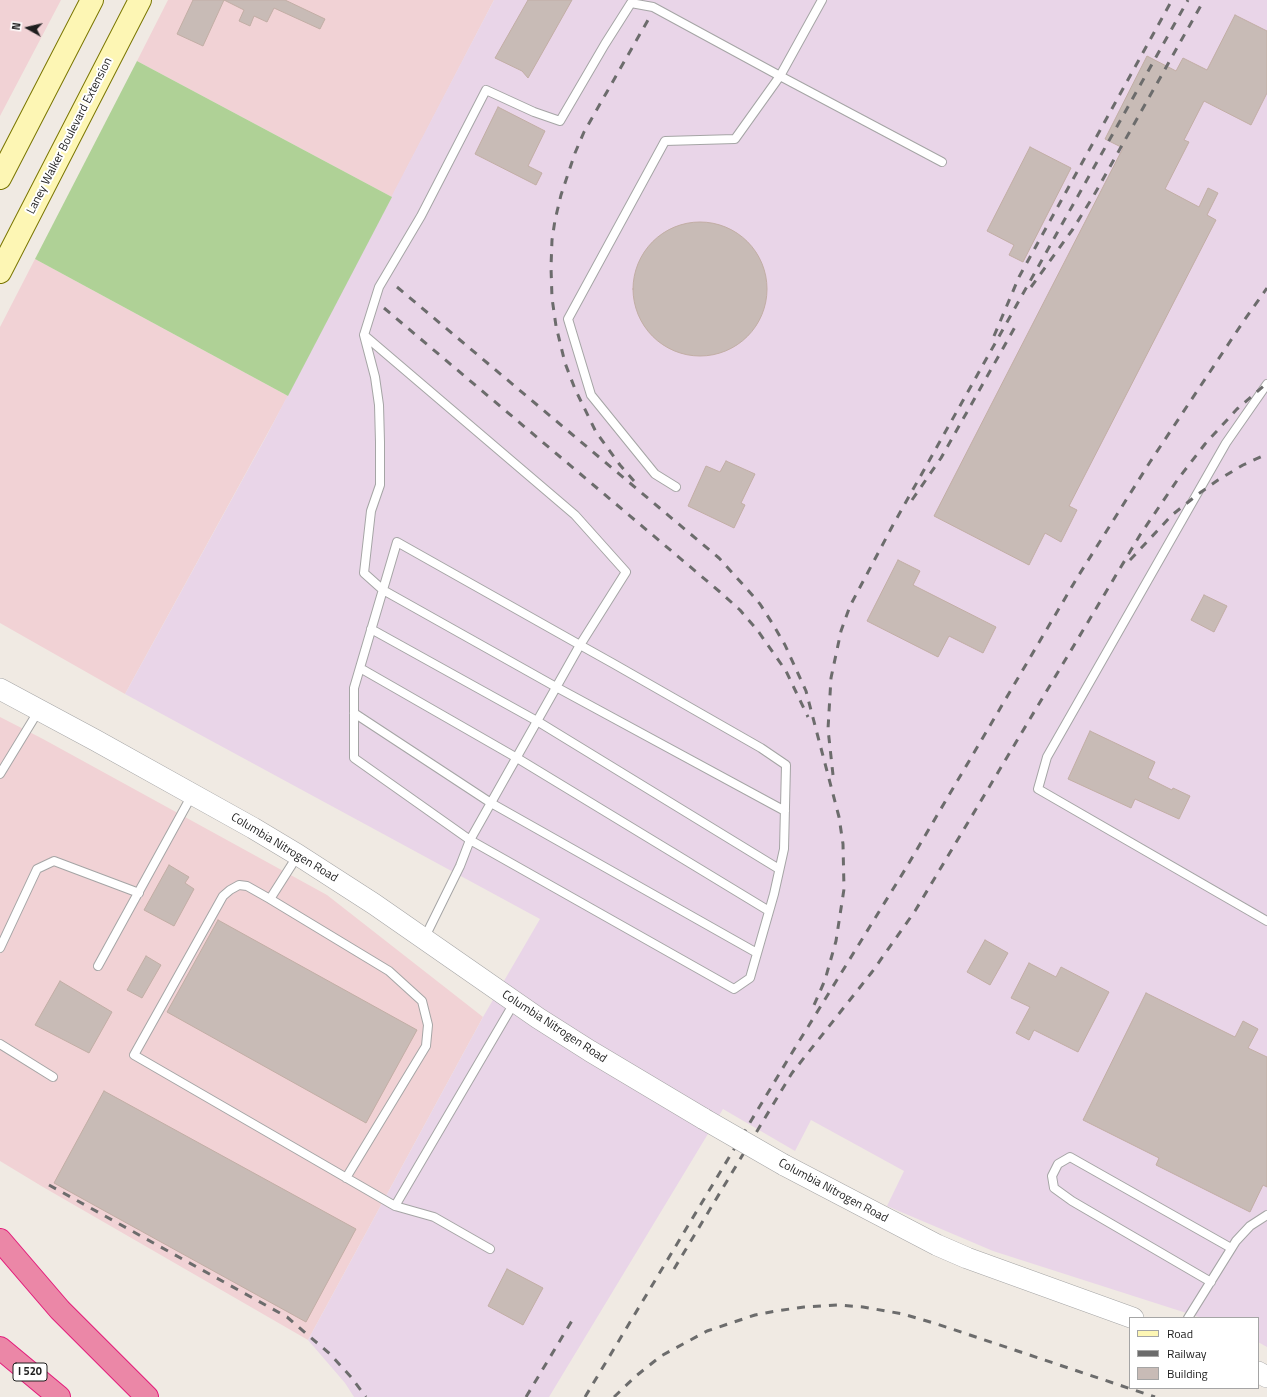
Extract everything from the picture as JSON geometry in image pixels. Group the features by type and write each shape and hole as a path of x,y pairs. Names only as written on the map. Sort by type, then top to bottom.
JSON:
{"highway":[{"path":"0,1240 60,1310 147,1397"},
{"name":"I 520","path":"0,1348 59,1397"}],"main road":[{"path":"0,178 92,0"},
{"name":"Laney Walker Boulevard Extension","path":"3,261 140,0"}],"street":[{"name":"Columbia Nitrogen Road","path":"0,689 193,794 298,855 374,904 515,1002 590,1051 784,1165 901,1227 955,1253 1130,1317"}],"lane":[{"path":"676,487 655,474 590,395 568,319 665,141 735,139 780,76 822,0"},
{"path":"785,811 556,687 383,590 364,573 371,510 380,485 380,449 379,405 375,377 364,335 379,287 421,216 486,90 534,112 560,121 604,44 631,2 653,7 942,162"},
{"path":"364,335 575,515 626,572 580,644 470,840 460,866 424,940"},
{"path":"1267,384 1226,443 1046,757 1038,789 1267,920"},
{"path":"397,542 580,644 761,748 786,765 784,849 769,911 750,978 734,989 470,840 354,758 354,688 371,629 397,542"},
{"path":"371,629 537,721 779,869"},
{"path":"360,668 516,758 769,911"},
{"path":"0,774 39,710"},
{"path":"354,712 491,803 757,952"},
{"path":"98,966 193,794"},
{"path":"270,899 298,855"},
{"path":"0,948 37,869 54,861 139,893"},
{"path":"346,1178 426,1046 428,1025 422,1001 389,971 270,899 247,886 239,886 222,896 134,1055 394,1206 434,1217 490,1249"},
{"path":"394,1206 515,1002"},
{"path":"0,1044 53,1077"},
{"path":"1211,1282 1072,1201 1054,1188 1052,1176 1058,1164 1070,1157 1231,1248"},
{"path":"1189,1317 1236,1241 1250,1226 1267,1216"}],"shaded area":[{"path":"0,0 61,0 0,116"},
{"path":"168,0 494,0 392,197 137,61"},
{"path":"494,0 1267,0 1267,1347 1259,1343 1259,1317 1199,1317 993,1251 887,1206 904,1171 811,1120 795,1151 723,1109 549,1397 354,1397 345,1383 308,1340 483,1017 540,919 125,694 267,435"},
{"path":"35,259 288,396 125,694 0,623 0,327"},
{"path":"0,717 43,739 327,895 483,1017 308,1340 0,1161"}],"green space":[{"path":"137,61 392,197 288,396 35,259"}],"building":[{"path":"193,0 224,0 203,46 177,34"},
{"path":"224,0 285,0 325,19 320,29 274,8 267,22 254,16 250,26 239,21 244,10"},
{"path":"528,0 572,0 528,78 522,71 495,58"},
{"path":"1235,15 1267,31 1267,93 1251,125 1204,101 1184,140 1189,142 1165,189 1199,207 1208,188 1218,193 1207,215 1216,220 1069,506 1077,510 1061,542 1045,533 1029,565 934,516 1123,148 1105,139 1147,56 1176,71 1183,58 1207,70"},
{"path":"498,107 545,131 528,166 542,173 536,185 475,154"},
{"path":"1030,147 1071,168 1023,262 1009,255 1014,245 987,231"},
{"path":"693,222 707,222 726,227 748,241 762,263 766,276 766,302 762,315 748,337 726,351 707,356 693,356 674,351 652,337 638,315 633,296 633,282 638,263 652,241 674,227"},
{"path":"726,461 755,474 741,503 745,505 734,528 688,506 706,466 720,472"},
{"path":"898,560 920,571 913,585 996,627 983,653 949,636 938,657 867,621"},
{"path":"1204,595 1227,606 1214,632 1191,620"},
{"path":"1090,731 1155,762 1148,778 1172,790 1173,788 1190,796 1179,819 1135,799 1131,808 1068,779"},
{"path":"169,865 189,877 185,883 194,889 174,926 144,910"},
{"path":"218,920 417,1030 366,1123 167,1012"},
{"path":"985,940 1008,953 990,985 967,972"},
{"path":"146,956 161,965 142,998 127,990"},
{"path":"1029,963 1056,977 1061,967 1109,992 1078,1052 1034,1030 1029,1040 1016,1033 1030,1007 1011,998"},
{"path":"60,981 112,1012 89,1053 35,1025"},
{"path":"1146,993 1235,1037 1243,1021 1258,1029 1248,1048 1267,1057 1267,1187 1263,1185 1250,1212 1156,1165 1159,1158 1083,1120"},
{"path":"104,1091 356,1229 306,1322 54,1183"},
{"path":"507,1269 543,1288 523,1325 488,1306"}],"railway":[{"path":"994,336 1019,277 1172,0"},
{"path":"833,775 828,729 831,678 841,631 850,606 893,525 1188,0"},
{"path":"1031,287 1073,229 1094,195 1204,0"},
{"path":"634,481 620,465 596,432 575,389 565,363 556,326 552,298 551,267 552,240 555,220 561,195 575,153 584,132 648,20"},
{"path":"397,287 719,558 760,604 785,645 806,691 839,817 843,844 844,889 836,941 825,980 811,1012"},
{"path":"585,1397 790,1056 906,868 1077,578 1150,462 1267,288"},
{"path":"384,308 740,610 758,631 786,671 808,717"},
{"path":"912,500 941,458 1015,327"},
{"path":"674,1269 792,1073 872,972 915,911 1140,535 1178,479 1205,444 1237,409 1267,383"},
{"path":"1130,560 1172,515 1197,495 1243,465 1267,454"},
{"path":"49,1185 287,1317 330,1354 351,1377 366,1397"},
{"path":"614,1397 636,1376 661,1356 707,1331 755,1315 804,1307 837,1305 863,1307 903,1314 1129,1388"},
{"path":"526,1397 573,1319"},
{"path":"1131,1389 1155,1397"}]}
